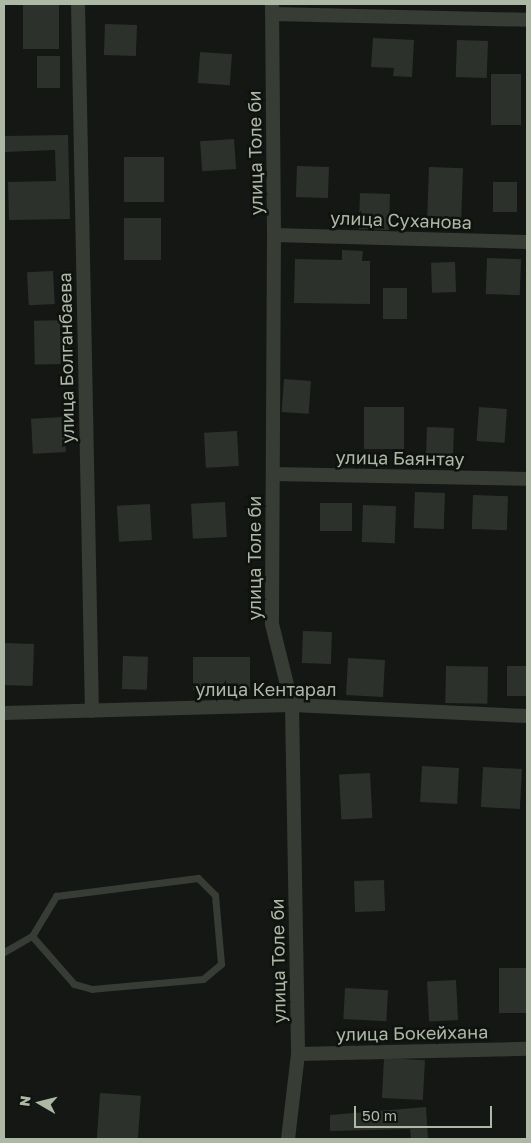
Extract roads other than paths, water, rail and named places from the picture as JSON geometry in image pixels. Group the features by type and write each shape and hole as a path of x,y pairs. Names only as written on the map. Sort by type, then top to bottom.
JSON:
{"street":[{"name":"улица Болганбаева","path":"78,4 92,711"},
{"path":"272,9 527,20"},
{"name":"улица Толе би","path":"272,9 274,235 272,624 292,705 298,1054 288,1139"},
{"name":"улица Суханова","path":"274,235 527,242"},
{"name":"улица Баянтау","path":"273,474 527,479"},
{"name":"улица Кентарал","path":"4,713 292,705 527,716"},
{"name":"улица Бокейхана","path":"298,1054 527,1049"}],"lane":[{"path":"4,952 32,936 56,896 198,878 215,895 221,964 203,980 92,989 74,984 32,936"}]}
